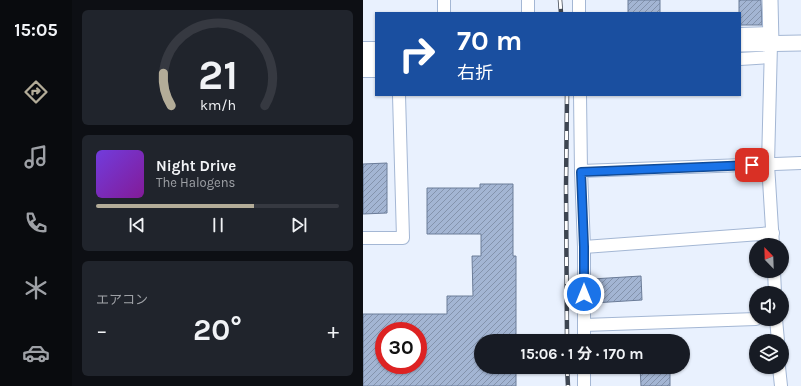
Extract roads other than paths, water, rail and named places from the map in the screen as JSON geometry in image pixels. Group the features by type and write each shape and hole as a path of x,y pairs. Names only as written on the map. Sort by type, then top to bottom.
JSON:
{"street":[{"path":"444,0 444,12"},
{"path":"528,0 528,12"},
{"path":"579,0 579,12"},
{"path":"770,0 771,44 768,164 773,238"},
{"path":"741,34 771,44"},
{"path":"741,44 801,43"},
{"path":"741,59 771,44"},
{"path":"363,48 375,48"},
{"path":"363,59 375,58"},
{"path":"363,71 375,71"},
{"path":"363,238 403,238 399,96"},
{"path":"581,96 584,334"},
{"path":"581,172 801,163"},
{"path":"584,247 749,240"},
{"path":"584,325 749,319"},
{"path":"583,374 583,386"},
{"path":"780,374 781,386"}],"railway":[{"path":"560,0 561,12"},
{"path":"567,96 567,334"},
{"path":"567,374 568,386"}]}
